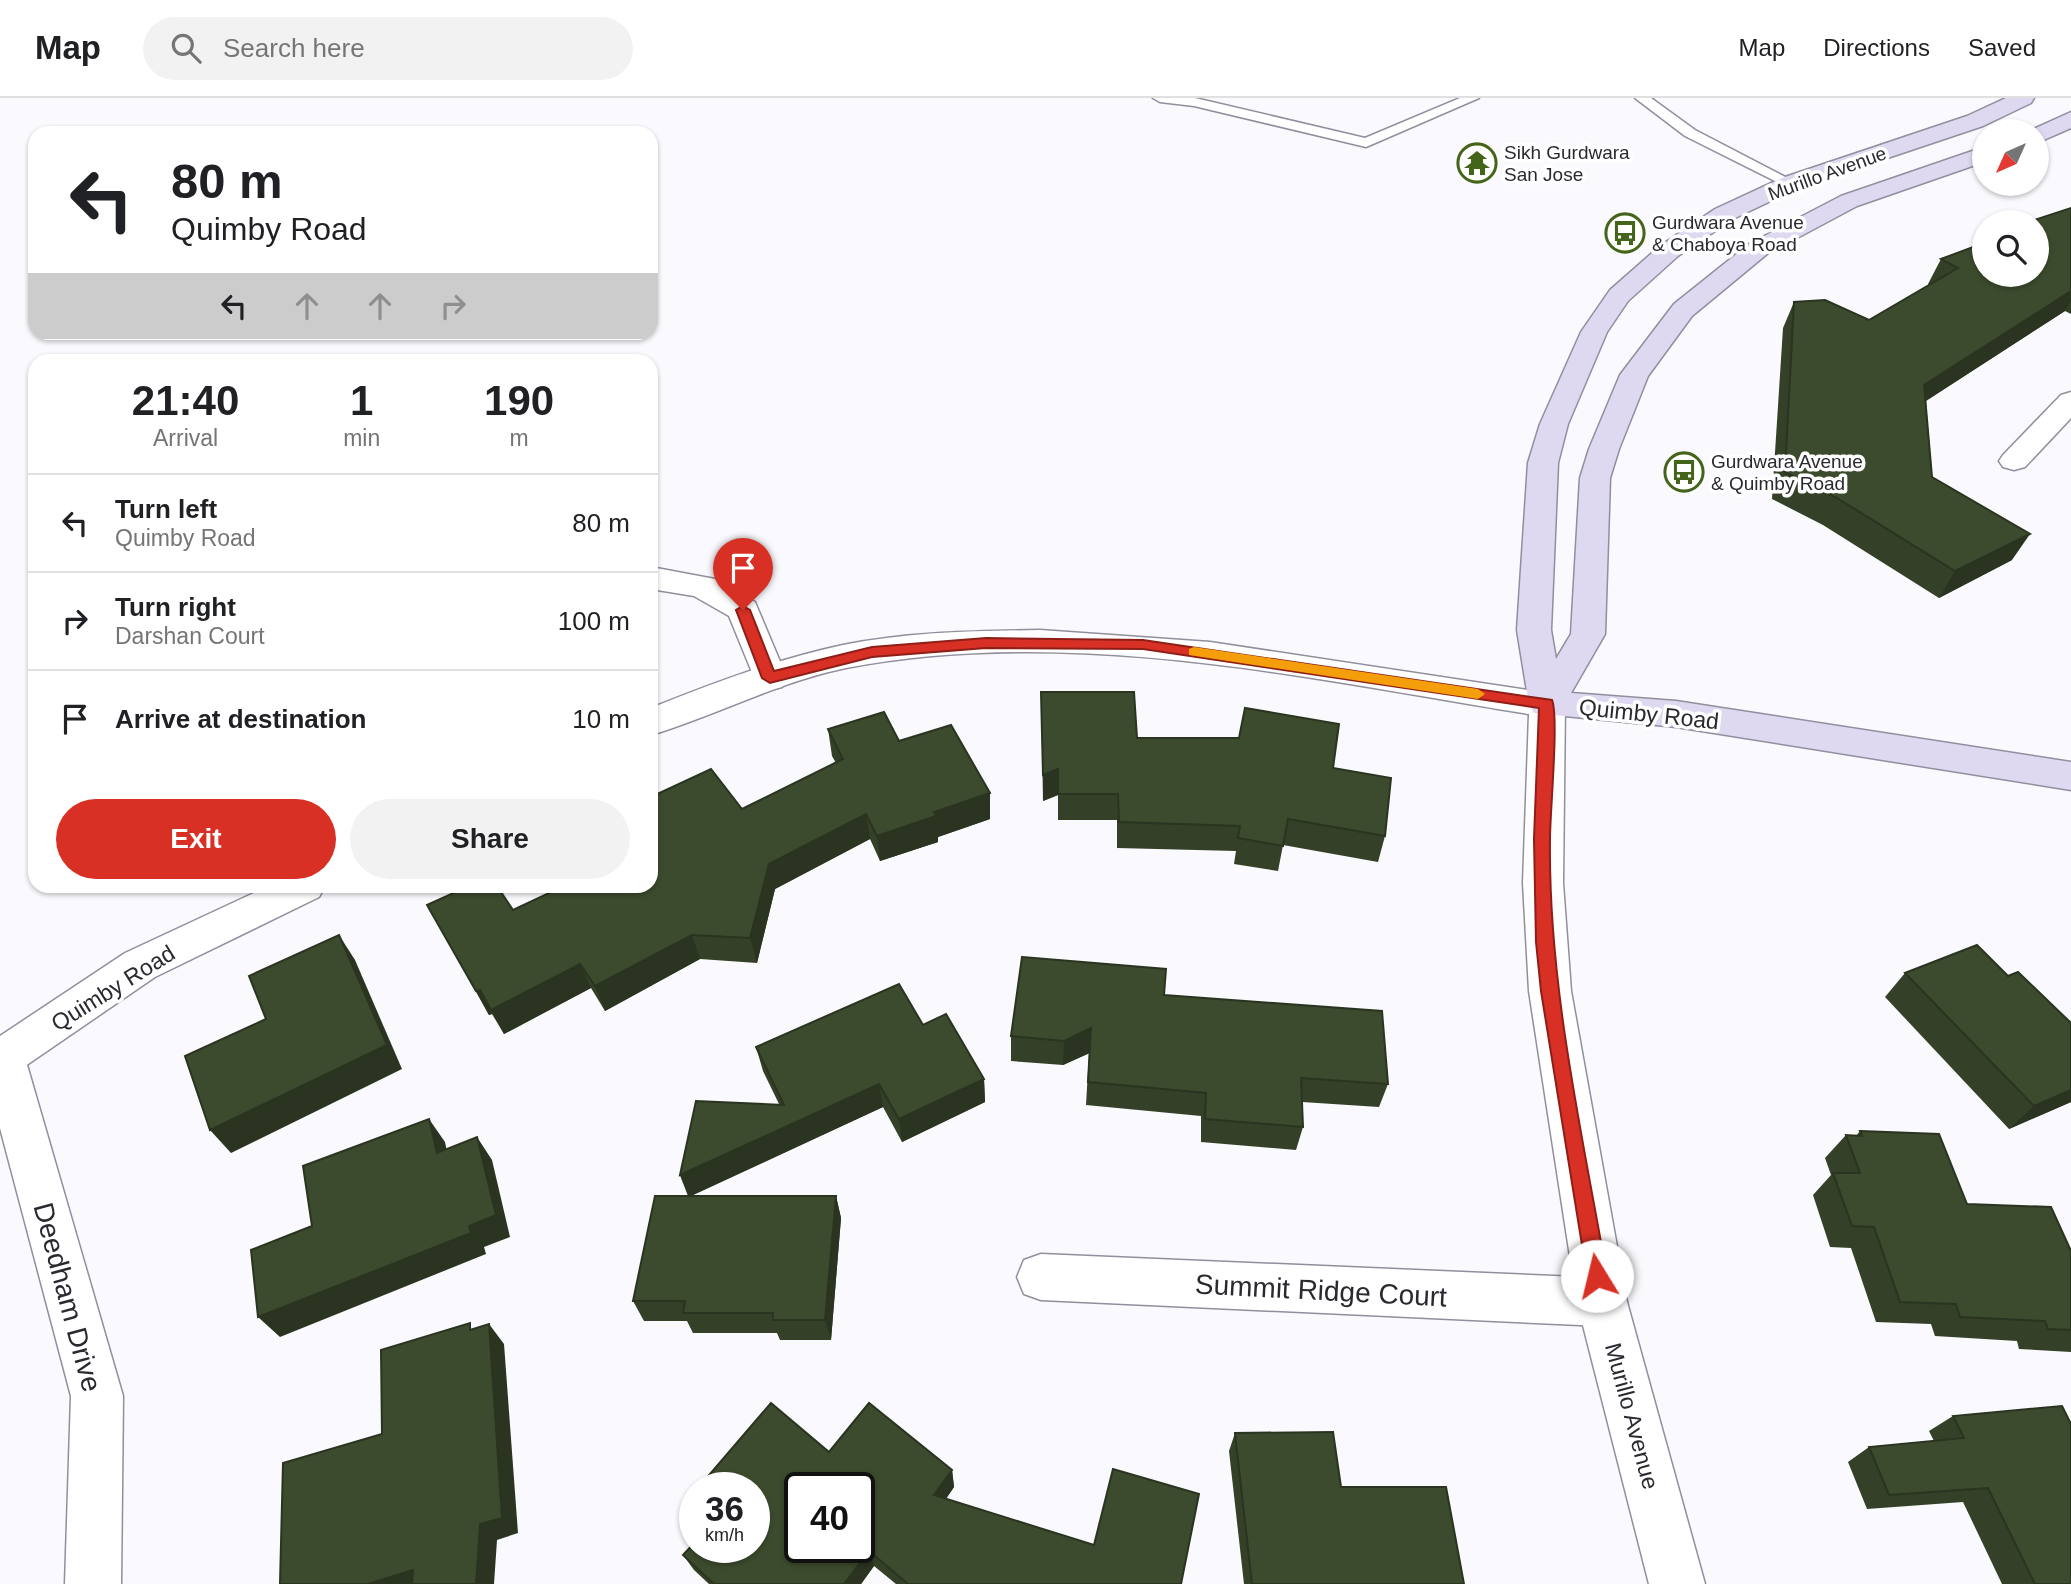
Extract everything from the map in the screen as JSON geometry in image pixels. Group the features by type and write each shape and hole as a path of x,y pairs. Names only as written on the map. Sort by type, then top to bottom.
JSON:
{"main road":[{"name":"Murillo Avenue","path":"1547,704 1534,630 1544,463 1554,424 1594,332 1619,296 1669,251 1724,214 1790,183 1975,121 2023,98"},
{"path":"2049,130 2071,119"},
{"name":"Murillo Avenue","path":"1547,704 1588,634 1595,478 1604,449 1634,375 1683,310 1769,243 1849,201 1972,158"},
{"name":"Quimby Road","path":"1547,704 1676,714 2071,776"}],"street":[{"path":"2014,461 2071,401"},
{"path":"658,579 703,587 743,610 770,678"},
{"name":"Quimby Road","path":"658,719 730,690 872,652 986,643 1143,644 1547,704"},
{"name":"Murillo Avenue","path":"1547,704 1542,839 1544,942 1550,991 1602,1302 1677,1584"},
{"name":"Quimby Road","path":"1,1059 140,965 290,893"},
{"name":"Deedham Drive","path":"1,1059 97,1396 93,1584"},
{"name":"Summit Ridge Court","path":"1041,1277 1602,1302"}],"lane":[{"path":"1160,98 1194,102 1366,143 1472,98"},
{"path":"1642,98 1690,133 1790,183"}],"building":[{"path":"2071,208 2071,291 1924,385 1932,477 2030,534 1955,571 1837,498 1785,472 1794,302 1825,300 1869,320 1958,268 1941,259 1972,247 1972,287 2049,287 2049,215"},
{"path":"1041,692 1134,692 1137,738 1239,738 1245,708 1339,724 1333,768 1391,778 1385,836 1288,819 1283,846 1238,838 1240,826 1119,822 1118,794 1058,794 1058,769 1043,775"},
{"path":"884,712 899,741 951,725 990,793 934,812 936,816 877,836 866,814 769,864 750,938 692,935 595,986 580,964 491,1010 480,990 476,991 427,905 454,893 502,893 513,910 549,893 658,893 658,794 711,769 742,809 843,759 828,729"},
{"path":"339,935 387,1045 210,1130 185,1056 266,1019 249,976"},
{"path":"1977,945 2008,976 2018,972 2071,1023 2071,1090 2034,1106 1905,973"},
{"path":"1022,957 1166,969 1164,995 1382,1011 1388,1084 1301,1078 1303,1127 1205,1119 1206,1093 1088,1082 1091,1028 1064,1041 1011,1036"},
{"path":"899,984 923,1025 946,1014 984,1079 899,1119 879,1084 680,1175 696,1101 784,1105 756,1047"},
{"path":"429,1119 437,1153 477,1137 496,1215 469,1226 471,1233 258,1317 251,1250 312,1226 303,1166"},
{"path":"1860,1131 1939,1134 1967,1204 2051,1207 2071,1251 2071,1330 2048,1329 2045,1321 1960,1317 1956,1304 1900,1302 1874,1227 1852,1226 1833,1173 1860,1173 1846,1135 1862,1136"},
{"path":"655,1196 836,1196 825,1320 773,1320 773,1313 683,1313 685,1301 633,1301"},
{"path":"470,1323 470,1330 489,1324 502,1518 480,1524 476,1584 412,1584 413,1570 368,1584 280,1584 283,1463 382,1434 381,1350"},
{"path":"771,1403 829,1452 869,1403 952,1470 934,1495 1094,1545 1113,1469 1199,1494 1181,1584 908,1584 875,1556 875,1472 784,1472 784,1563 860,1563 844,1584 714,1584 692,1563 770,1563 770,1472 712,1472"},
{"path":"2062,1406 2071,1424 2071,1584 2035,1584 1988,1488 1889,1495 1869,1447 1964,1438 1953,1416"},
{"path":"1333,1432 1341,1487 1446,1487 1464,1584 1252,1584 1235,1433"}],"slow traffic":[{"path":"1194,652 1478,694"}],"place":[{"name":"Sikh Gurdwara San Jose","path":"1477,163"},
{"name":"Gurdwara Avenue & Chaboya Road","path":"1625,233"},
{"name":"Gurdwara Avenue & Quimby Road","path":"1684,472"}],"route":[{"path":"743,610 770,678 872,652 986,643 1143,644 1547,704 1542,839 1544,942 1597,1276"}]}
